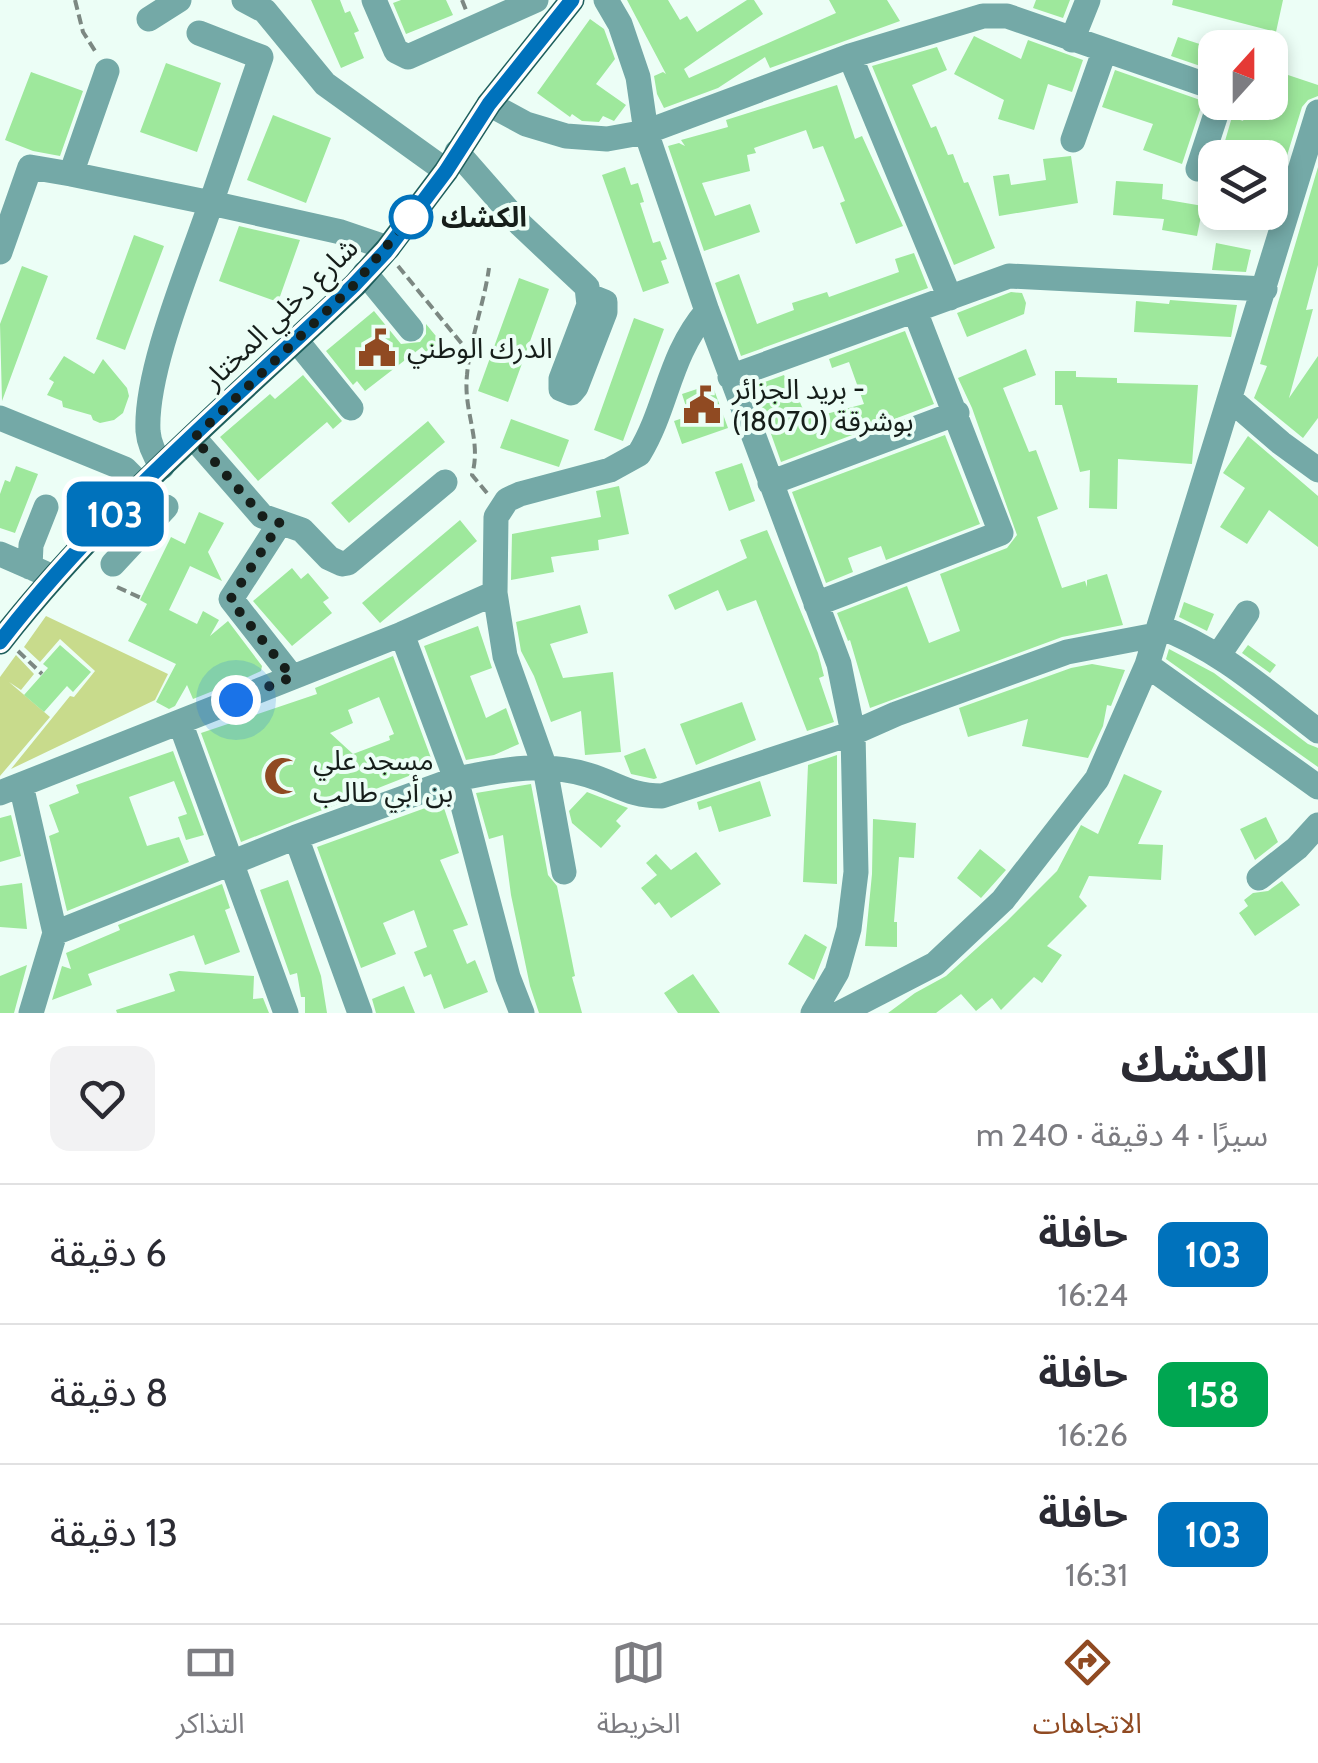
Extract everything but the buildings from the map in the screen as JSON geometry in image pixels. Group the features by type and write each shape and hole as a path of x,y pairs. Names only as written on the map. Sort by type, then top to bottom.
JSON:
{"main road":[{"name":"شارع دخلي المختار","path":"0,642 42,572 100,528 134,478 162,467 387,249 489,104 572,0"}],"street":[{"path":"149,19 179,0"},
{"path":"244,0 265,12 325,84 452,161 587,287 590,296"},
{"path":"374,0 396,51 403,57 536,0"},
{"path":"606,0 620,24 638,77 646,132 730,377 839,664 853,733 856,872 850,930 837,972 813,1013"},
{"path":"1072,40 1088,0"},
{"path":"489,104 526,124 566,136 607,138 646,132 850,56 982,16 1007,16 1198,82"},
{"path":"0,418 134,478 146,451 153,387 170,356 211,203 261,58 199,33"},
{"path":"1074,140 1104,52"},
{"path":"850,56 950,298"},
{"path":"71,174 107,71"},
{"path":"840,1013 935,964 1003,900 1097,779 1147,665 1318,112"},
{"path":"0,252 30,167 328,229 387,249"},
{"path":"365,273 411,329"},
{"path":"730,377 1009,276 1265,289"},
{"path":"564,872 545,768 504,656 496,593 496,517 500,508 520,494 610,470 639,454 676,359 689,332 707,311"},
{"path":"816,604 1002,533 915,311"},
{"path":"296,340 351,408"},
{"path":"1230,398 1318,470"},
{"path":"770,483 957,413"},
{"path":"149,436 162,467"},
{"path":"194,438 262,516 302,530 329,558 348,563 445,482"},
{"path":"42,572 31,545 46,507"},
{"path":"100,528 119,557 166,507"},
{"path":"280,523 230,600 292,677"},
{"path":"0,554 42,572"},
{"path":"31,1013 55,932 10,789 496,593"},
{"path":"1218,656 1247,613"},
{"path":"55,932 296,837 456,780 526,766 586,774 640,796 662,796 853,733 1067,652 1158,631 1187,636 1318,730"},
{"path":"402,634 456,780 508,978 522,1013"},
{"path":"1147,665 1318,788"},
{"path":"180,722 286,1013"},
{"path":"1259,878 1318,826"},
{"path":"296,837 360,1013"}],"path":[{"path":"75,0 83,32 107,71"},
{"path":"387,249 471,355"},
{"path":"488,268 467,375 467,409 478,454 472,475 500,508"},
{"path":"37,669 42,674"}],"green space":[{"path":"46,616 168,674 155,700 11,769 95,671 60,639 40,662 24,647"},
{"path":"16,655 34,674 21,690 9,682 50,717 0,776 0,677"}],"bus line":[{"name":"103","path":"0,642 100,528 386,251 446,171 489,104 572,0"}],"place":[{"name":"الكشك","path":"411,217"},
{"name":"الدرك الوطني","path":"377,348"},
{"name":"بريد الجزائر - بوشرقة (18070)","path":"702,405"},
{"name":"مسجد علي بن أبي طالب","path":"283,776"}],"route":[{"path":"236,700 292,677 230,600 280,523 262,516 194,438 354,285 411,217"}]}
